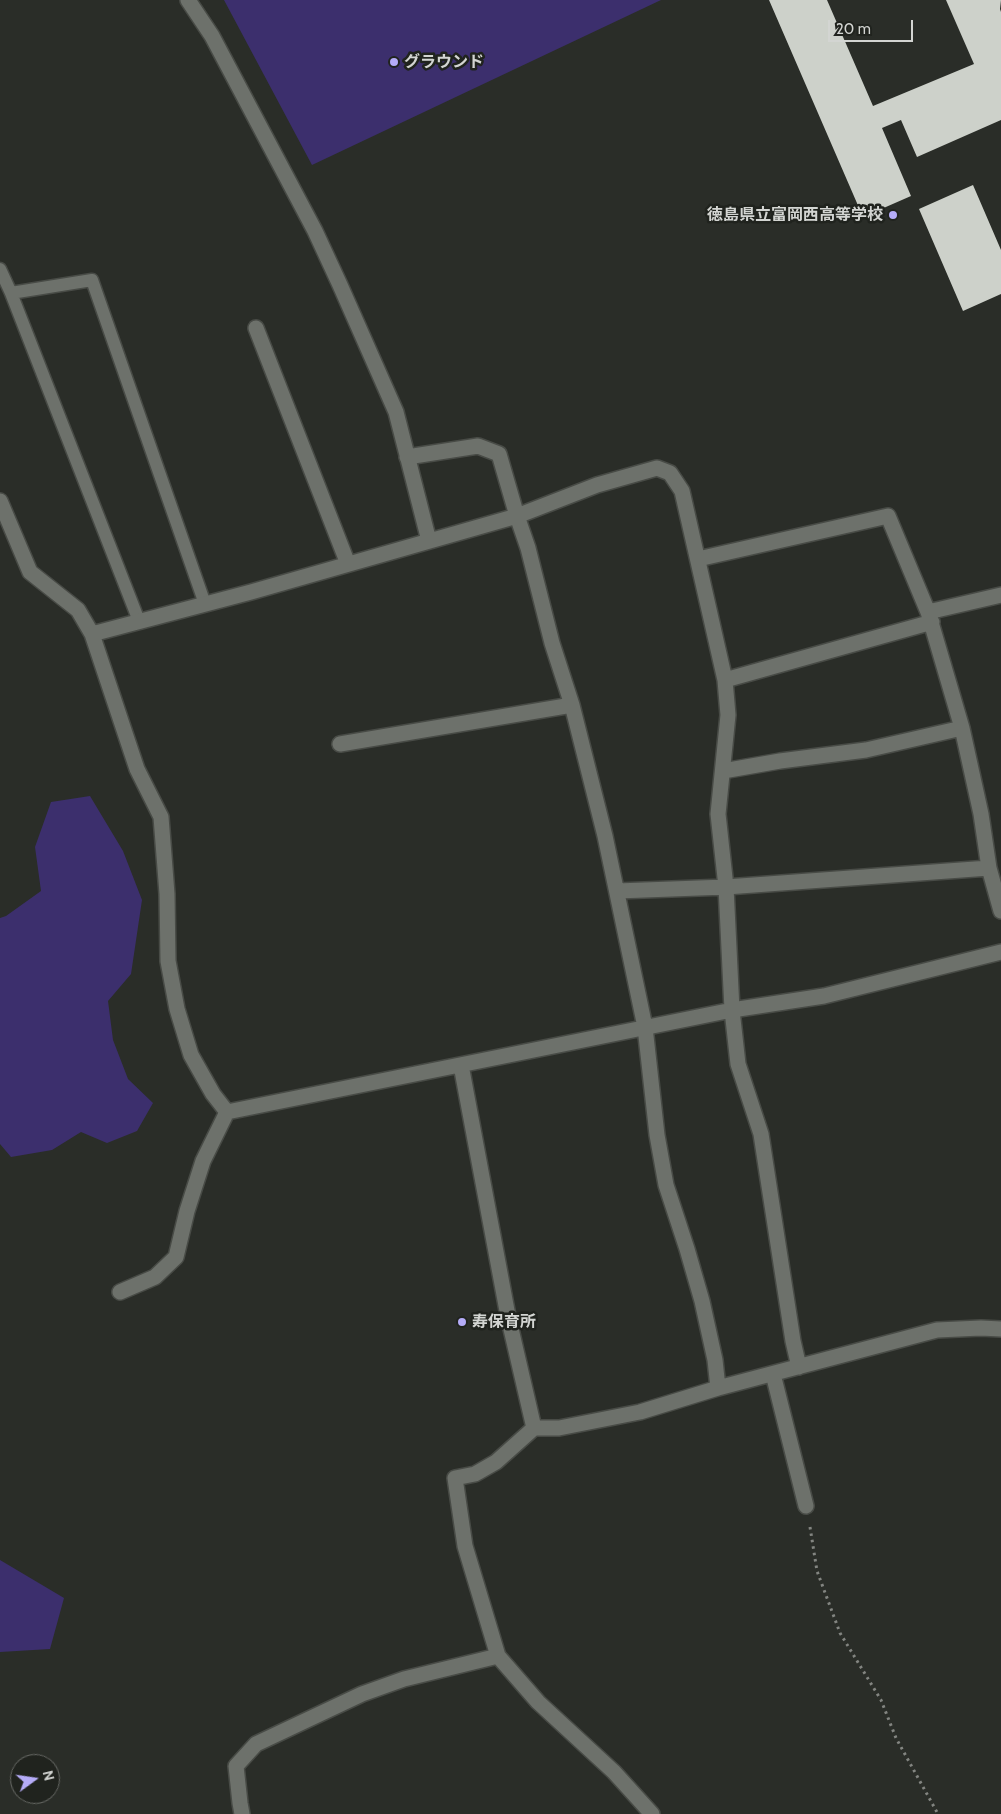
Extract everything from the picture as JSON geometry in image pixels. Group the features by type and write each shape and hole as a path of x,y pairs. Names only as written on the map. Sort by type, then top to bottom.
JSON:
{"street":[{"path":"188,0 212,36 315,231 396,412 429,540"},
{"path":"256,328 348,564"},
{"path":"407,457 478,446 499,454 516,516 528,548 552,643 572,705 606,836 646,1027 657,1135 666,1185 702,1301 715,1360 718,1388"},
{"path":"92,634 516,516 597,485 657,468 670,473 682,491 725,680 728,715 718,814 726,887 732,1010 738,1064 761,1134 793,1341 799,1367"},
{"path":"0,501 30,572 78,610 92,634 137,770 161,817 167,894 168,961 177,1009 191,1055 213,1094 227,1112"},
{"path":"698,559 888,516 930,617 962,728 981,814 989,868 1001,911"},
{"path":"725,680 1001,595"},
{"path":"340,744 572,705"},
{"path":"723,771 780,761 866,750 962,728"},
{"path":"617,891 726,887 989,868"},
{"path":"227,1112 732,1010 824,996 1001,952"},
{"path":"461,1065 508,1316 534,1428"},
{"path":"120,1292 155,1277 176,1257 187,1211 203,1161 227,1112"},
{"path":"652,1814 614,1772 538,1702 498,1656 465,1546 454,1478 475,1474 496,1462 534,1428 559,1428 640,1412 718,1388 937,1330 1001,1329"},
{"path":"773,1374 806,1506"},
{"path":"242,1814 236,1766 256,1744 362,1694 404,1679 498,1656"}],"lane":[{"path":"0,269 139,621"},
{"path":"11,293 92,280 205,604"}],"path":[{"path":"806,1506 817,1571 840,1633 881,1700 896,1738 938,1814"}],"shaded area":[{"name":"グラウンド","path":"224,0 661,0 312,165"},
{"path":"90,796 123,851 142,900 131,974 108,1001 113,1040 128,1079 153,1103 137,1131 107,1143 81,1132 52,1150 11,1157 0,1144 0,918 6,916 41,891 35,847 51,802"},
{"path":"0,1560 64,1598 50,1649 0,1652"}],"building":[{"path":"769,0 827,0 873,106 974,64 946,0 1001,0 1001,120 917,157 901,120 882,128 911,196 863,217"},
{"path":"973,185 1001,250 1001,294 963,311 919,209"}],"place":[{"name":"グラウンド","path":"394,62"},
{"name":"徳島県立富岡西高等学校","path":"893,215"},
{"name":"寿保育所","path":"462,1322"}]}
